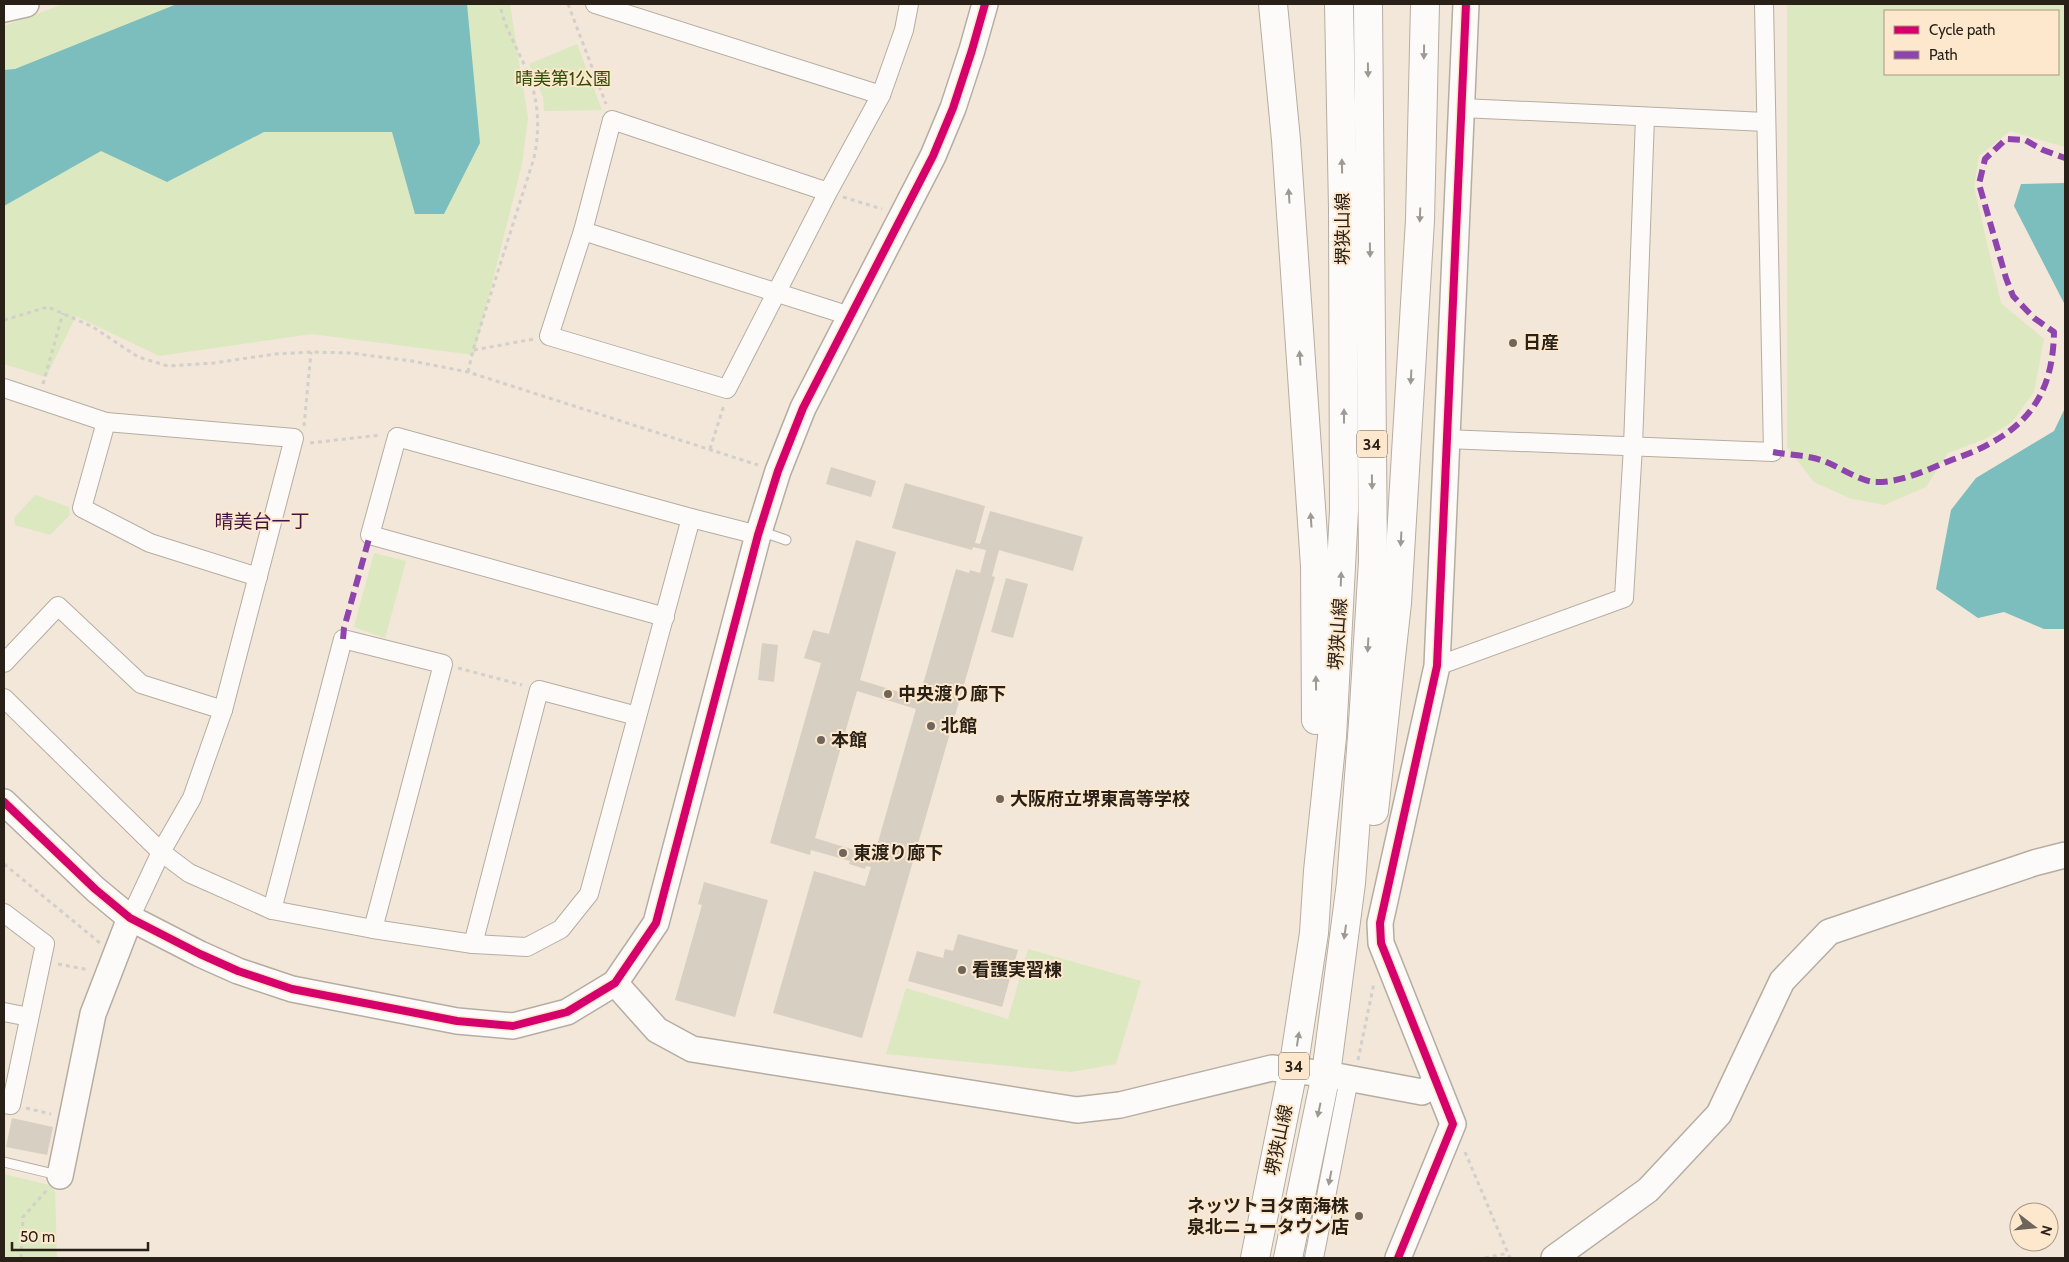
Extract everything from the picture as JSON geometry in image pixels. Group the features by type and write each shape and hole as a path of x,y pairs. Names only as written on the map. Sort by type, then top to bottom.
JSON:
{"main road":[{"path":"1273,4 1286,150 1314,566 1318,871"},
{"name":"堺狭山線","path":"1255,1258 1293,1070 1314,933 1318,871 1332,737 1344,510 1343,219 1339,4"},
{"name":"堺狭山線","path":"1288,1258 1344,1074 1351,883 1373,561 1368,4"},
{"path":"1351,883 1374,814 1397,603 1420,220 1425,4"}],"street":[{"path":"4,9 26,4"},
{"path":"594,4 881,94"},
{"path":"828,192 612,120 583,231 549,336 727,390 828,192 881,94 904,30 909,4"},
{"path":"4,802 95,889 130,918 230,968 283,986 457,1021 513,1026 568,1012 615,983 656,923 759,533 778,471 796,423 933,156 953,108 972,50 984,4"},
{"path":"1398,1258 1453,1124 1382,943 1380,923 1437,666 1466,4"},
{"path":"1446,439 1773,452 1764,4"},
{"path":"1462,108 1766,122"},
{"path":"1437,666 1624,598 1633,446 1645,117"},
{"path":"583,231 850,316"},
{"path":"4,388 106,422 293,441 223,710 192,798 161,852 130,918 93,1014 60,1176"},
{"path":"106,422 82,508 150,543 258,577"},
{"path":"665,617 370,535 397,436 691,518 759,533"},
{"path":"4,698 161,852 189,873 272,910 373,929 473,944 527,947 561,929 589,894 691,518"},
{"path":"4,663 58,606 141,684 223,710"},
{"path":"272,910 343,639 443,664 373,929"},
{"path":"473,944 540,690 638,716"},
{"path":"1554,1258 1648,1190 1718,1114 1782,981 1829,932 2034,863 2065,855"},
{"path":"4,913 44,944 30,1017 7,1104"},
{"path":"615,983 658,1030 692,1049 1076,1110 1120,1105 1272,1068 1344,1074 1422,1092 1436,1084"},
{"path":"4,1012 30,1017"},
{"path":"1314,1258 1344,1074"}],"lane":[{"path":"759,533 786,540"},
{"path":"4,1162 60,1176"}],"path":[{"path":"468,372 473,350 534,158 539,134 537,107 528,74 502,17 500,4"},
{"path":"568,4 612,120"},
{"path":"828,192 902,216"},
{"path":"4,320 48,307 93,327 138,357 168,366 214,363 275,354 311,352 350,353 403,360 468,372 765,468"},
{"path":"39,400 63,313"},
{"path":"473,350 549,336"},
{"path":"293,441 304,425 311,352"},
{"path":"710,449 727,390"},
{"path":"293,441 391,434 397,436"},
{"path":"443,664 540,690"},
{"path":"4,864 105,946"},
{"path":"41,962 94,971"},
{"path":"1344,1074 1374,982"},
{"path":"7,1104 51,1114"},
{"path":"1453,1124 1510,1258"},
{"path":"21,1258 23,1217 60,1176"},
{"path":"1485,1258 1508,1253"}],"green space":[{"path":"64,4 510,4 528,118 522,164 474,355 312,334 159,356 76,316 46,377 4,364 4,26"},
{"path":"1787,4 2065,4 2065,147 2010,131 1979,156 1974,187 2001,303 2044,339 2034,392 2012,422 1985,439 1948,453 1926,487 1884,505 1849,498 1814,482 1787,447"},
{"name":"晴美第1公園","path":"577,44 602,110 544,111 543,97 529,64"},
{"path":"35,495 69,507 70,515 50,535 15,525 14,518"},
{"path":"374,553 406,561 385,638 354,627"},
{"path":"1028,949 1141,981 1116,1064 1071,1072 886,1054 906,988 1008,1019"},
{"path":"4,1174 49,1185 55,1191 57,1258 4,1258"}],"water":[{"path":"177,4 467,4 480,143 444,214 415,214 392,132 264,132 167,182 101,151 4,206 4,70 15,69"},
{"path":"2065,183 2065,305 2014,206 2021,184"},
{"path":"2065,408 2065,629 2044,629 2004,612 1978,618 1936,589 1951,510 1976,478 2054,431"}],"building":[{"path":"831,467 876,481 871,497 826,484"},
{"path":"905,483 985,506 975,543 980,544 990,511 1083,537 1073,571 999,550 992,576 995,577 862,1038 773,1013 814,871 865,886 871,867 866,866 865,869 849,864 850,861 811,850 810,855 770,843 821,663 804,658 813,630 829,634 856,540 896,552 860,680 919,698 956,569 969,573 970,570 980,573 986,550 973,547 972,550 892,528","holes":["857,691 916,709 874,856 815,838"]},
{"path":"1006,578 1028,584 1013,638 991,632"},
{"path":"762,643 778,645 774,682 758,680"},
{"path":"704,882 768,900 735,1017 675,1000 702,905 698,904"},
{"name":"看護実習棟","path":"958,934 1018,950 1002,1007 908,981 917,951 943,958 945,949 953,951"},
{"path":"12,1118 53,1127 47,1155 6,1147"}],"marked path":[{"path":"1773,452 1815,458 1868,481 1892,481 1973,452 2005,434 2019,423 2039,398 2045,384 2053,351 2054,332 2034,318 2013,296 1979,184 1985,159 2006,139 2025,140 2043,150 2065,158"},
{"path":"343,639 344,628 370,535"}],"cycle path":[{"path":"4,802 95,889 130,918 238,971 292,989 457,1021 513,1026 567,1012 615,983 656,923 758,535 778,471 803,408 933,156 953,108 985,4"},
{"path":"1398,1258 1453,1124 1381,943 1380,923 1437,666 1466,4"}],"place":[{"name":"日産","path":"1513,343"},
{"name":"中央渡り廊下","path":"888,694"},
{"name":"北館","path":"931,726"},
{"name":"本館","path":"821,740"},
{"name":"大阪府立堺東高等学校","path":"1000,799"},
{"name":"東渡り廊下","path":"843,853"},
{"name":"看護実習棟","path":"962,970"},
{"name":"ネッツトヨタ南海株 泉北ニュータウン店","path":"1359,1216"}],"district":[{"name":"晴美台一丁","path":"262,521"}]}
